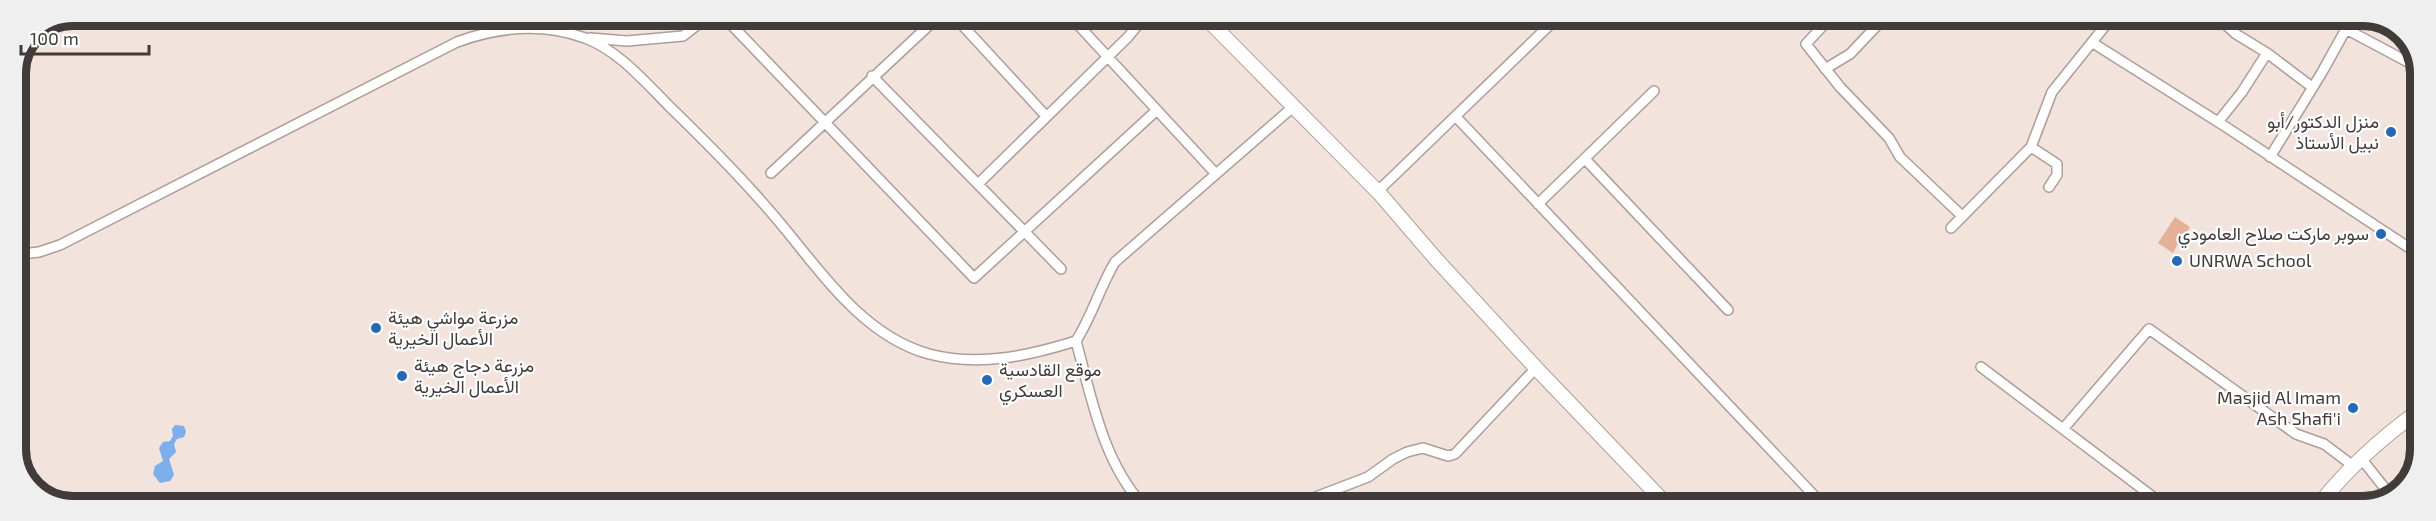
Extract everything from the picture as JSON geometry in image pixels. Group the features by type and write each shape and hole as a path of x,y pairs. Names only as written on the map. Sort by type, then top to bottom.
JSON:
{"street":[{"path":"25,254 60,245 457,42 510,28 627,41 683,36 697,25"},
{"path":"732,25 974,278 1157,110"},
{"path":"771,173 929,25"},
{"path":"962,25 1046,116"},
{"path":"1078,25 1216,174"},
{"path":"978,184 1137,25"},
{"path":"1214,25 1377,192 1536,368 1658,496"},
{"path":"1377,192 1549,25"},
{"path":"1824,25 1806,44 1825,69 1889,138 1900,157 1962,216"},
{"path":"1825,69 1850,54 1877,25"},
{"path":"1951,228 2031,147 2052,92 2063,75 2106,25"},
{"path":"2226,25 2312,87"},
{"path":"2270,157 2347,25"},
{"path":"2346,29 2409,63"},
{"path":"585,38 618,57 635,72 749,188 850,306 891,336 929,354 977,359 1011,358 1076,341 1088,322 1115,262 1293,107"},
{"path":"2093,43 2410,248"},
{"path":"2218,122 2242,92 2266,53"},
{"path":"872,76 1061,269"},
{"path":"1538,204 1654,91"},
{"path":"1458,119 1815,496"},
{"path":"2031,147 2057,164 2057,175 2049,187"},
{"path":"1585,159 1728,310"},
{"path":"2063,429 2148,329 2296,434 2324,444 2356,461 2385,490"},
{"path":"1076,341 1100,430 1135,496"},
{"path":"1981,367 2152,496"},
{"path":"1318,496 1368,477 1407,452 1423,448 1449,456 1455,454 1536,368"},
{"path":"2326,496 2356,461 2385,435 2410,417"}],"shaded area":[{"path":"2175,217 2190,227 2173,253 2158,243"}],"water":[{"path":"175,425 184,426 186,432 184,437 177,439 174,444 176,452 169,459 174,475 170,481 160,483 153,474 155,466 163,461 159,448 163,442 170,441"}],"place":[{"name":"منزل الدكتور/أبو نبيل الأستاذ","path":"2391,132"},
{"name":"سوبر ماركت صلاح العامودي","path":"2381,234"},
{"name":"UNRWA School","path":"2177,261"},
{"name":"مزرعة مواشي هيئة الأعمال الخيرية","path":"376,328"},
{"name":"مزرعة دجاج هيئة الأعمال الخيرية","path":"402,376"},
{"name":"موقع القادسية العسكري","path":"987,380"},
{"name":"Masjid Al Imam Ash Shafi'i","path":"2353,408"}]}
